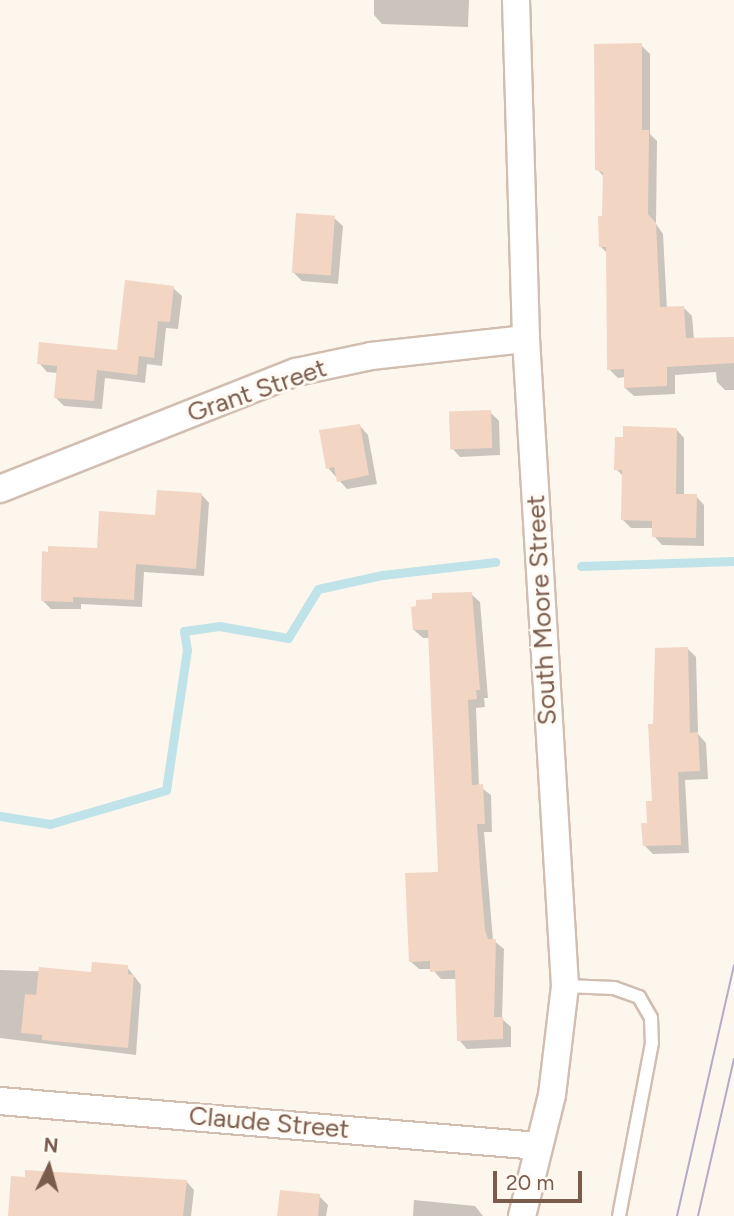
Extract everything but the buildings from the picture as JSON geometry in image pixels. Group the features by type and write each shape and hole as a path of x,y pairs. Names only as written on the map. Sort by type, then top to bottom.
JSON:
{"street":[{"name":"South Moore Street","path":"516,0 526,339 565,986 552,1095 522,1216"},
{"name":"Grant Street","path":"0,489 296,372 371,356 526,339"},
{"name":"Claude Street","path":"0,1101 538,1146"}],"lane":[{"path":"565,986 614,988 639,997 651,1018 652,1043 619,1216"}],"waterway":[{"path":"581,566 734,561"},
{"path":"0,816 50,824 166,790 187,650 184,631 219,626 288,638 318,589 382,575 495,562"}],"tram line":[{"path":"677,1216 734,965"},
{"path":"698,1216 734,1059"}]}
